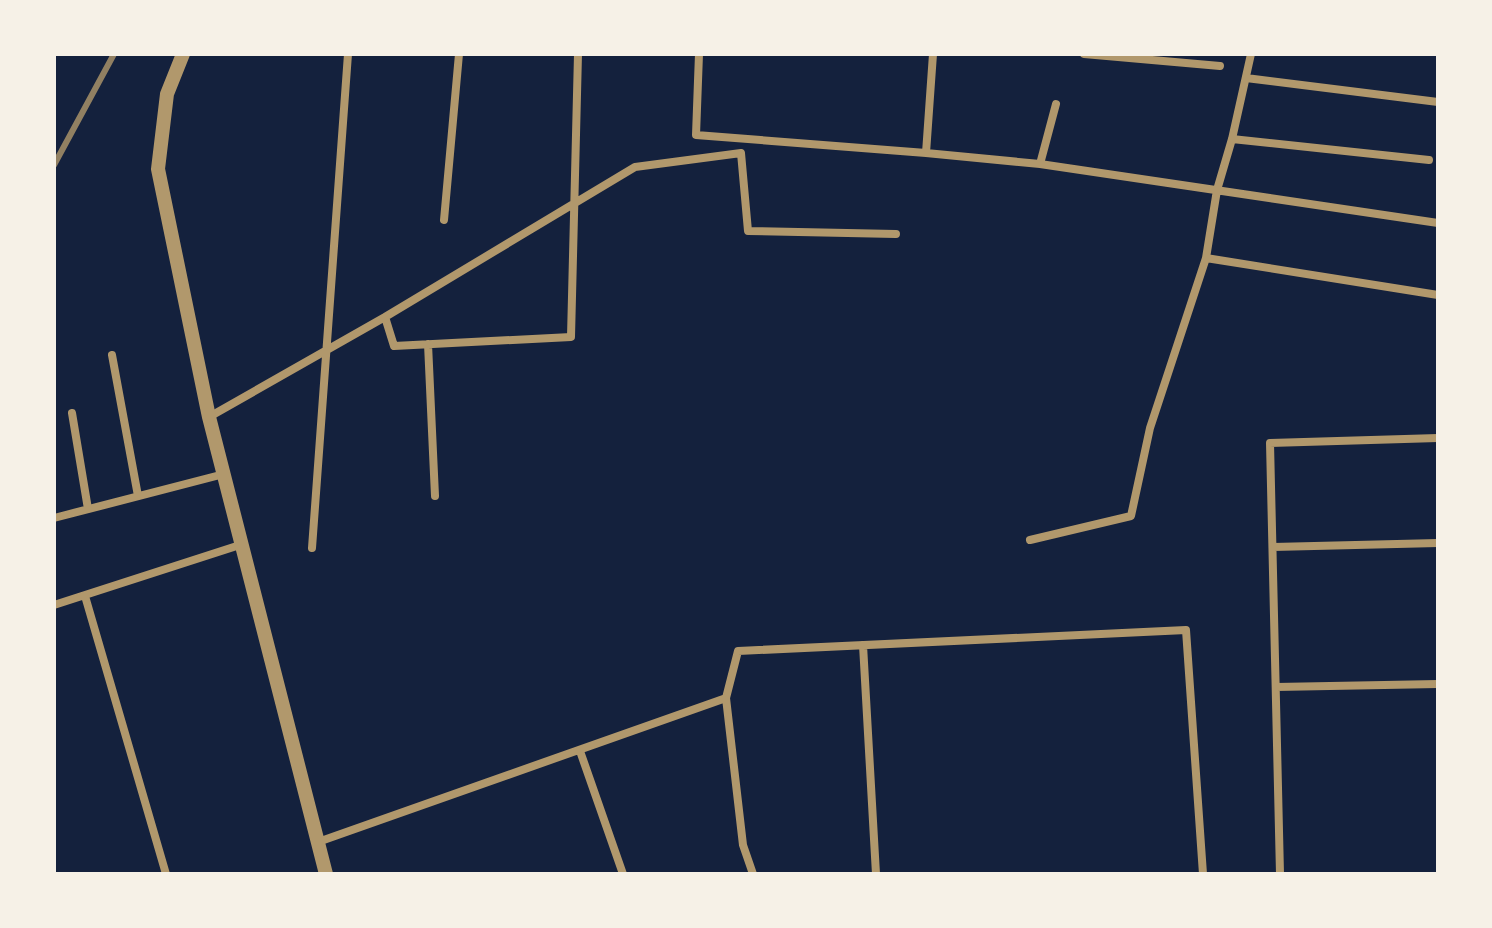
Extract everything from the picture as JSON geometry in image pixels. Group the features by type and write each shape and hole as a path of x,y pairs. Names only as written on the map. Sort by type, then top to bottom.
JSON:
{"street":[{"path":"183,54 167,94 158,169 209,417 326,874"},
{"path":"312,548 348,54"},
{"path":"444,220 459,54"},
{"path":"385,317 394,346 571,337 578,54"},
{"path":"699,54 696,135 1040,164 1438,223"},
{"path":"926,153 933,54"},
{"path":"1084,54 1220,66"},
{"path":"1030,540 1131,516 1150,428 1206,258 1217,190 1251,54"},
{"path":"1246,78 1438,102"},
{"path":"1040,164 1056,104"},
{"path":"1232,139 1429,160"},
{"path":"209,417 385,317 635,167 741,153 748,231 896,234"},
{"path":"1206,258 1438,295"},
{"path":"428,344 435,496"},
{"path":"112,355 138,496"},
{"path":"72,413 88,509"},
{"path":"1280,874 1270,443 1438,438"},
{"path":"54,518 224,474"},
{"path":"1273,547 1438,543"},
{"path":"54,605 243,544"},
{"path":"85,596 166,874"},
{"path":"753,874 743,845 726,698 738,651 1186,630 1203,874"},
{"path":"863,645 876,874"},
{"path":"1276,687 1438,684"},
{"path":"318,842 726,698"},
{"path":"580,751 623,874"}],"railway":[{"path":"54,165 114,54"}]}
